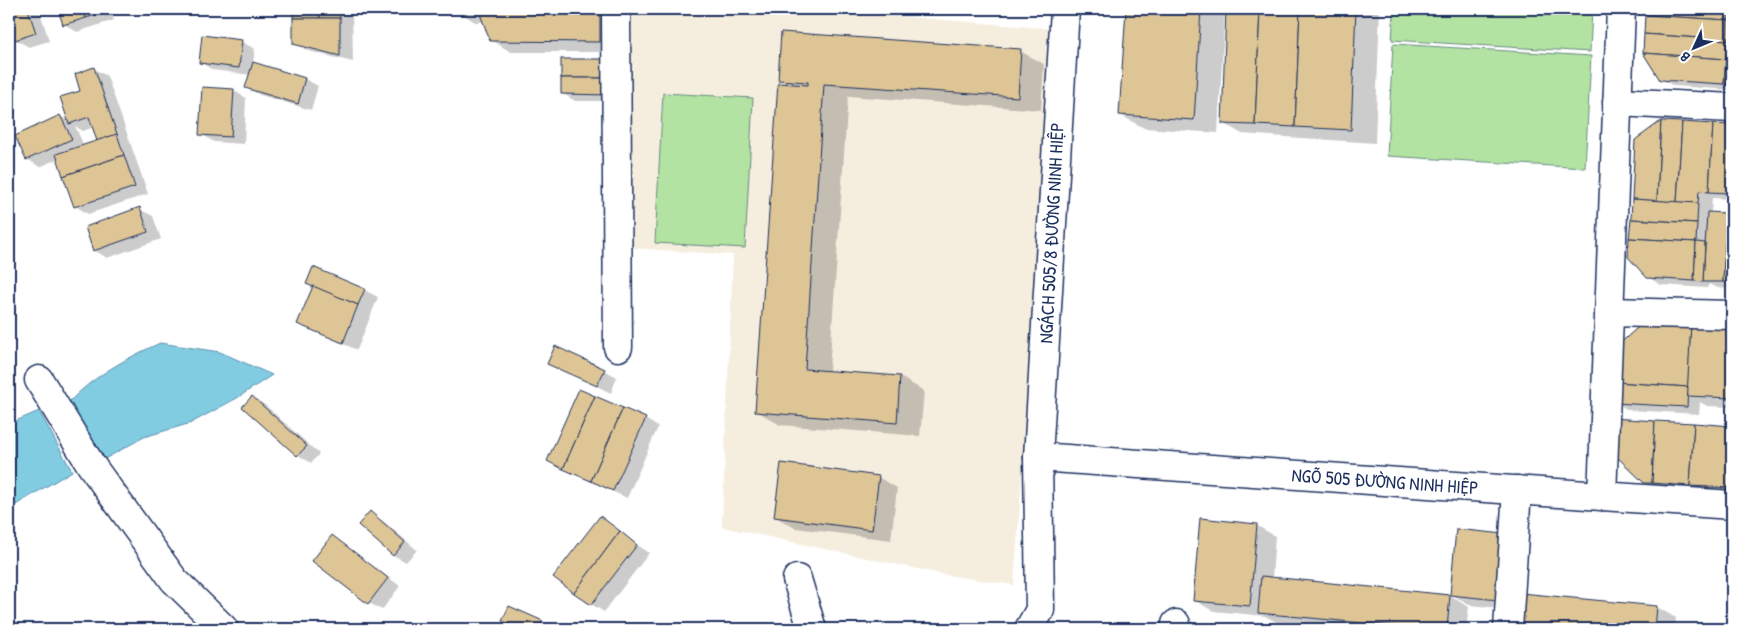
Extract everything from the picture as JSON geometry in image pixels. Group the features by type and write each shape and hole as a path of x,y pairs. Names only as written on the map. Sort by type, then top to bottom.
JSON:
{"street":[{"path":"616,9 618,347"},
{"name":"NGÁCH 505/8 ĐƯỜNG NINH HIỆP","path":"1029,629 1040,610 1038,457 1065,9"},
{"path":"1602,496 1621,9"},
{"path":"1617,102 1732,108"},
{"path":"1609,312 1732,315"},
{"path":"39,380 91,466 174,580 224,629"},
{"name":"NGÕ 505 ĐƯỜNG NINH HIỆP","path":"1038,457 1732,505"},
{"path":"1508,629 1517,490"},
{"path":"797,579 812,629"}],"shaded area":[{"path":"629,9 810,9 1055,29 1014,585 946,575 722,527 733,255 633,248"}],"green space":[{"path":"1394,9 1592,9 1590,52 1392,40"},
{"path":"1393,44 1591,56 1585,168 1387,156"},
{"path":"663,93 753,98 745,248 655,243"}],"water":[{"path":"160,343 220,352 272,375 237,398 191,423 144,437 101,461 70,401 90,383 112,368"},
{"path":"39,411 72,471 9,509 9,424"}],"building":[{"path":"9,9 28,9 36,33 15,40 9,21"},
{"path":"58,9 84,9 86,18 63,25"},
{"path":"84,9 100,9 102,13 86,18"},
{"path":"293,9 320,9 320,18 293,18"},
{"path":"320,9 340,9 340,18 320,18"},
{"path":"454,9 600,9 600,42 490,41 479,11 455,12"},
{"path":"1126,9 1201,9 1194,120 1119,115"},
{"path":"1226,9 1260,9 1255,125 1222,124"},
{"path":"1260,9 1300,9 1295,127 1255,125"},
{"path":"1300,9 1356,9 1351,130 1295,127"},
{"path":"1645,9 1729,9 1728,20 1645,15"},
{"path":"1645,15 1728,20 1727,40 1644,34"},
{"path":"293,18 340,18 340,56 293,44"},
{"path":"1728,20 1732,20 1732,40 1727,40"},
{"path":"781,32 1021,49 1018,97 824,84 805,369 900,376 897,423 755,412 778,83 808,85 808,82 778,80"},
{"path":"1644,34 1727,40 1726,59 1643,53"},
{"path":"202,35 242,40 239,68 199,63"},
{"path":"1727,40 1732,40 1732,59 1726,59"},
{"path":"1643,53 1726,59 1724,84 1660,80"},
{"path":"561,59 609,59 609,78 561,78"},
{"path":"1726,59 1732,59 1732,85 1724,84"},
{"path":"253,62 305,78 298,104 245,88"},
{"path":"94,67 117,134 97,141 89,117 69,124 60,97 80,91 75,74"},
{"path":"561,78 609,78 609,95 561,94"},
{"path":"202,87 234,89 231,137 199,135"},
{"path":"60,115 72,139 26,160 15,136"},
{"path":"1661,121 1657,201 1632,199 1635,140"},
{"path":"1661,121 1682,122 1677,202 1657,201"},
{"path":"1682,122 1713,124 1709,192 1699,191 1698,203 1677,202"},
{"path":"1713,124 1732,125 1729,193 1709,192"},
{"path":"117,134 124,155 63,176 56,154"},
{"path":"1732,143 1732,193 1729,193"},
{"path":"124,155 135,187 74,207 63,176"},
{"path":"1632,199 1698,203 1697,223 1631,219"},
{"path":"140,207 148,232 93,251 85,227"},
{"path":"1707,212 1727,213 1723,282 1703,282"},
{"path":"1727,213 1732,214 1732,283 1723,282"},
{"path":"1631,219 1697,223 1696,242 1629,238"},
{"path":"1629,238 1696,242 1694,281 1647,278 1628,257"},
{"path":"1696,242 1705,243 1703,282 1694,281"},
{"path":"313,267 365,289 358,305 306,284"},
{"path":"313,286 358,305 343,343 297,324"},
{"path":"1645,321 1691,323 1688,387 1615,382 1617,346"},
{"path":"1691,323 1732,326 1732,398 1687,396"},
{"path":"555,346 605,369 597,386 547,364"},
{"path":"1615,382 1688,387 1687,407 1614,403"},
{"path":"579,389 595,396 563,469 547,461"},
{"path":"252,396 307,446 297,456 242,407"},
{"path":"595,396 623,408 591,481 563,469"},
{"path":"623,408 646,418 613,491 591,481"},
{"path":"1613,418 1655,421 1652,483 1644,483 1611,451"},
{"path":"1655,421 1694,423 1690,486 1652,483"},
{"path":"1694,423 1732,426 1732,488 1690,486"},
{"path":"781,463 879,476 872,530 774,517"},
{"path":"370,511 405,542 393,556 358,525"},
{"path":"600,516 620,531 574,593 553,577"},
{"path":"1200,518 1257,524 1250,606 1193,601"},
{"path":"1456,529 1504,534 1498,600 1450,595"},
{"path":"620,531 637,545 591,605 574,593"},
{"path":"332,535 388,578 368,604 312,561"},
{"path":"1261,576 1450,595 1447,629 1425,629 1258,613"},
{"path":"1521,593 1657,606 1655,629 1518,629"},
{"path":"509,606 543,621 539,629 520,629 502,621"}]}
